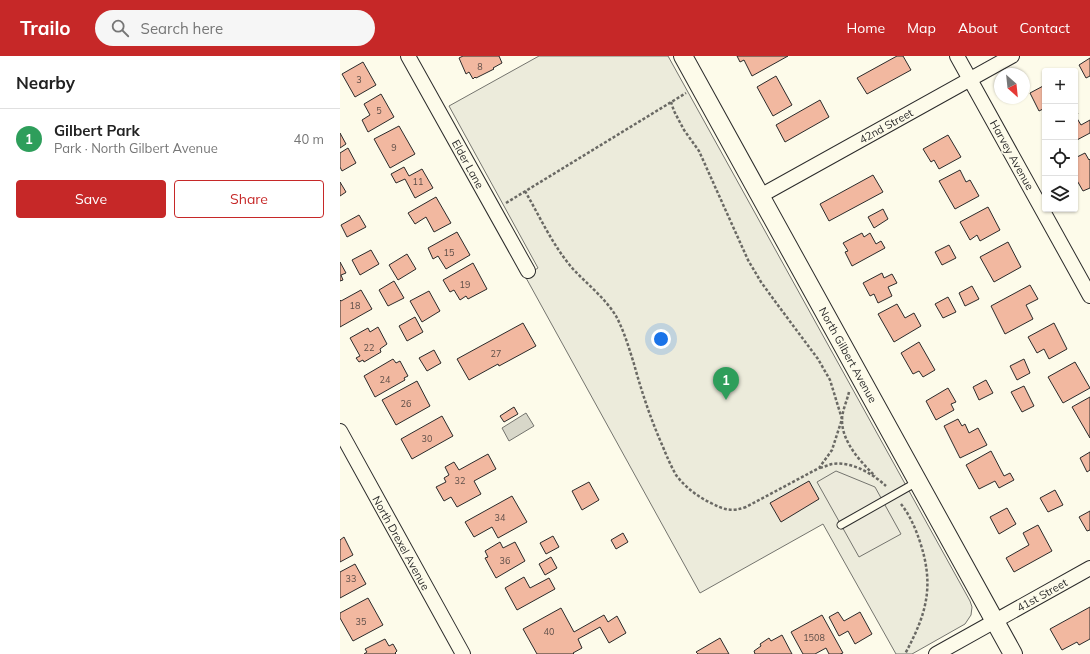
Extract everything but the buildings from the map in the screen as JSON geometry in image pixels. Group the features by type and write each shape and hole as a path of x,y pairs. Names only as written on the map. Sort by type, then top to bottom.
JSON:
{"street":[{"name":"Elder Lane","path":"408,56 528,271"},
{"name":"North Gilbert Avenue","path":"683,56 1013,654"},
{"name":"Harvey Avenue","path":"958,56 1090,296"},
{"name":"42nd Street","path":"760,196 1012,56"},
{"name":"North Drexel Avenue","path":"340,431 463,654"},
{"name":"41st Street","path":"936,654 1090,568"}],"lane":[{"path":"841,525 918,482"}],"path":[{"path":"493,210 700,86"},
{"path":"671,102 684,130 699,151 748,260 777,304 818,359 830,380 842,419 844,431 854,451 864,465 894,495 905,509 917,532 925,556 928,578 927,600 921,621 905,654"},
{"path":"525,191 559,250 572,268 615,315 623,331 647,411 676,475 701,499 728,510 737,510 746,507 820,468 833,464 849,465 878,478"},
{"path":"820,468 832,450 842,419"}],"shaded area":[{"path":"539,56 668,56 970,601 972,607 971,615 965,624 912,654 896,654 823,524 700,593 525,276 538,268 449,106"},
{"path":"526,413 534,426 509,441 502,428"},
{"path":"836,471 875,487 901,534 859,557 817,482"}],"place":[{"name":"Gilbert Park","path":"726,400"}]}
